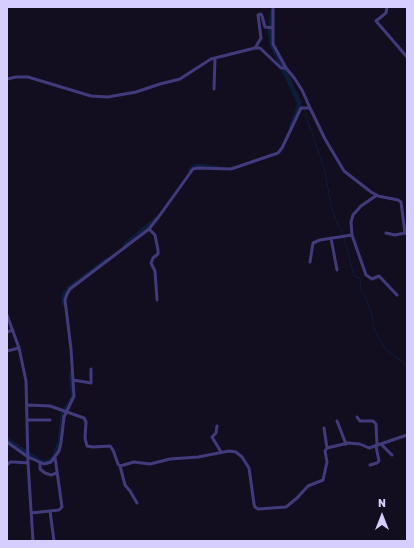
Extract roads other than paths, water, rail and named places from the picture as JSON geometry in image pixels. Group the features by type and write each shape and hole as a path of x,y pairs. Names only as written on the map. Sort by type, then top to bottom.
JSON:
{"street":[{"path":"273,7 272,28 274,46 284,68"},
{"path":"387,7 386,13 376,21 407,57"},
{"path":"255,48 261,38 258,15 262,15 265,27 272,28"},
{"path":"7,79 28,77 91,96 108,97 136,92 180,79 215,58 255,48 262,49 295,78 344,171 359,184 377,195 398,200 400,202 406,234 395,235 386,233"},
{"path":"214,89 215,58"},
{"path":"7,442 40,463 48,464 55,457 62,443 64,411 74,396 71,349 65,300 70,289 149,229 193,169 231,169 278,154 301,108 310,108"},
{"path":"377,195 361,206 353,215 351,222 352,235 366,275 372,279 379,276 397,295"},
{"path":"149,229 155,235 158,250 158,254 153,258 151,263 155,271 157,300"},
{"path":"310,262 312,243 320,240 352,235"},
{"path":"331,238 337,270"},
{"path":"7,315 20,348 25,373 28,405 28,463 33,541"},
{"path":"7,332 13,330"},
{"path":"7,351 20,348"},
{"path":"73,380 91,383 91,370"},
{"path":"28,405 46,405 82,417 86,424 85,438 87,446 110,446 112,448 120,466 125,485 137,503"},
{"path":"357,417 360,421 373,422 376,424 376,446 379,461 370,465"},
{"path":"28,420 50,420"},
{"path":"337,421 346,444"},
{"path":"217,426 216,433 212,437 221,452"},
{"path":"120,466 134,462 150,464 170,459 198,457 233,451 242,457 250,473 255,506 258,509 286,507 308,486 322,480 327,462 325,450 327,448 324,428"},
{"path":"327,448 346,444 360,444 369,448 407,435"},
{"path":"381,444 392,455"},
{"path":"31,513 59,510 62,508 55,457"},
{"path":"7,465 10,462 28,463"},
{"path":"40,463 40,469 45,474 51,475 57,473"},
{"path":"50,511 54,541"}],"waterway":[{"path":"272,12 270,32 272,45 299,102 299,106 291,127"},
{"path":"304,109 325,172 331,206 343,235"},
{"path":"190,171 194,167 198,166 217,168"},
{"path":"125,245 155,220"},
{"path":"344,238 354,276 361,279 360,289 366,298 372,315 374,329 385,348 407,366"},
{"path":"64,304 64,295 69,288 107,260"},
{"path":"7,440 41,462 47,463 52,459 60,441 63,413 73,397 71,373"}]}
